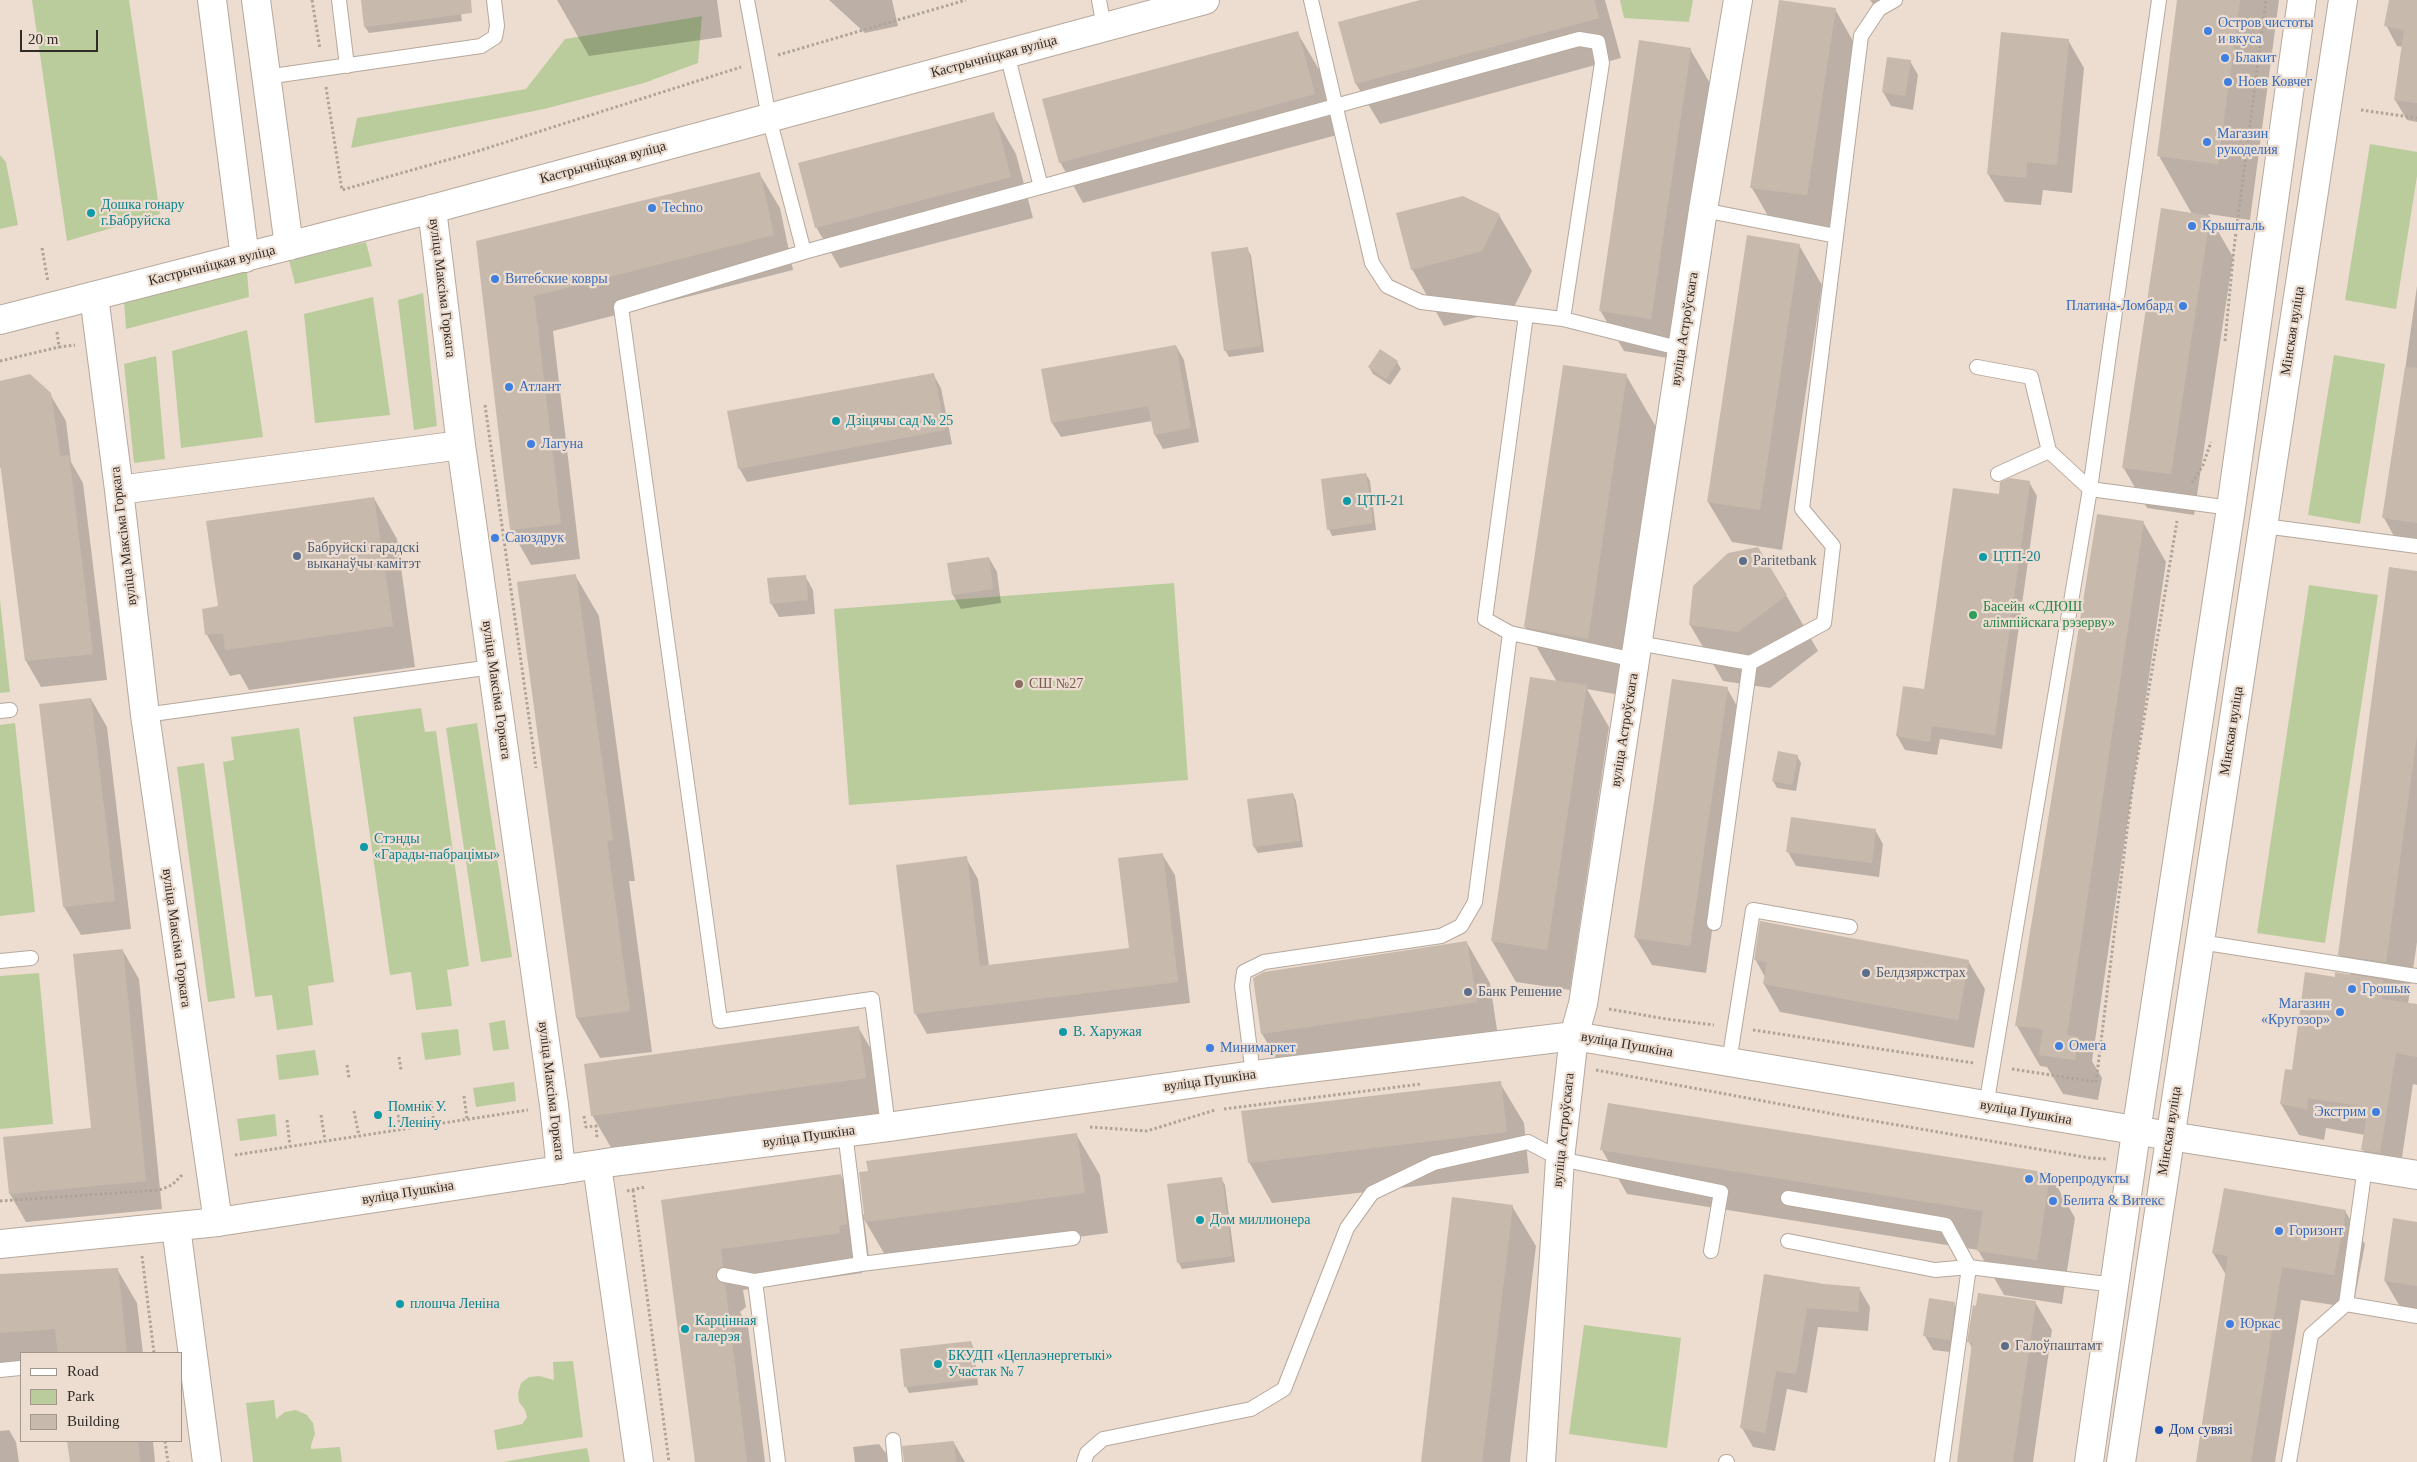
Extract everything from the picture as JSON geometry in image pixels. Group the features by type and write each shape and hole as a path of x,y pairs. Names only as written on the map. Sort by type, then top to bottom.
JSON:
{"main road":[{"path":"212,0 245,258"},
{"path":"256,0 289,246"},
{"name":"Кастрычніцкая вуліца","path":"0,320 432,210 1205,0"},
{"name":"вуліца Астроўскага","path":"1541,1462 1560,1158 1574,1036 1583,1004 1703,210 1738,0"},
{"path":"2089,1462 2136,1132 2231,508 2302,0"},
{"name":"Мінская вуліца","path":"2120,1462 2343,0"},
{"name":"вуліца Максіма Горкага","path":"432,210 461,445 554,1105 561,1170"},
{"name":"вуліца Максіма Горкага","path":"94,296 120,490 145,715 218,1222"},
{"path":"120,490 461,445"},
{"name":"вуліца Пушкіна","path":"0,1244 218,1222 561,1170 597,1154 888,1127 1253,1075 1574,1036 2136,1132 2417,1175"},
{"path":"597,1154 639,1462"},
{"path":"176,1227 207,1462"}],"lane":[{"path":"339,0 347,66"},
{"path":"266,77 481,46 495,37 497,26 494,0"},
{"path":"747,0 769,118 804,252"},
{"path":"1099,0 1104,27"},
{"path":"1310,0 1372,263 1387,286 1420,302 1563,320 1682,349"},
{"path":"1526,315 1486,618 1510,633 1637,652 1750,663 1824,623 1833,546 1802,509 1861,36 1879,9 1896,0"},
{"path":"1986,1106 2090,489 2158,0"},
{"path":"888,1127 872,998 720,1021 622,307 804,252 1579,39 1598,42 1602,62 1563,320"},
{"path":"1006,54 1041,187"},
{"path":"1703,210 1836,236"},
{"path":"1977,367 2031,377 2049,451 2090,489 2231,508"},
{"path":"1998,474 2049,451"},
{"path":"2264,526 2417,546"},
{"path":"1253,1075 1242,986 1244,972 1264,962 1441,936 1462,926 1475,902 1510,633"},
{"path":"1714,923 1750,663"},
{"path":"145,715 492,667"},
{"path":"1729,1062 1753,910 1850,926"},
{"path":"2200,942 2417,976"},
{"path":"0,961 31,958"},
{"path":"845,1132 862,1264"},
{"path":"1084,1462 1087,1453 1103,1440 1251,1409 1284,1389 1346,1228 1372,1193 1434,1164 1528,1142 1560,1158 1721,1192 1711,1252"},
{"path":"2289,1462 2311,1334 2346,1304 2365,1167"},
{"path":"1788,1198 1946,1225 1970,1268 1942,1462"},
{"path":"724,1275 754,1281 862,1264 1073,1238"},
{"path":"1788,1241 1935,1270 1970,1268 2115,1286"},
{"path":"754,1281 778,1462"},
{"path":"2346,1304 2417,1316"},
{"path":"0,1370 20,1368"},
{"path":"893,1440 895,1462"}],"path":[{"path":"312,0 342,190 475,152 758,61 966,0"},
{"path":"2361,110 2417,118"},
{"path":"0,361 59,347"},
{"path":"485,404 536,770"},
{"path":"399,1057 401,1070"},
{"path":"347,1065 349,1078"},
{"path":"1571,1066 1839,1115 2080,1156 2133,1160"},
{"path":"1086,1127 1147,1131 1214,1110 1428,1083"},
{"path":"464,1096 467,1119"},
{"path":"431,1101 434,1124"},
{"path":"397,1105 400,1130"},
{"path":"583,1107 586,1127 596,1126 597,1154"},
{"path":"229,1156 530,1109"},
{"path":"354,1111 359,1136"},
{"path":"321,1115 325,1141"},
{"path":"288,1120 290,1147"},
{"path":"0,1201 159,1190 172,1185 183,1175 183,1169"},
{"path":"602,1198 650,1186"},
{"path":"633,1190 669,1462"},
{"path":"141,1253 154,1352"},
{"path":"165,1442 168,1462"}],"green space":[{"path":"32,0 129,0 160,214 67,241"},
{"path":"1620,0 1693,0 1689,22 1624,18"},
{"path":"702,16 698,63 644,83 544,109 351,148 357,118 526,89 565,39"},
{"path":"2370,144 2417,152 2417,176 2396,309 2345,300"},
{"path":"0,155 6,162 18,225 0,229"},
{"path":"366,242 372,266 295,284 289,260"},
{"path":"247,271 249,297 126,329 124,301"},
{"path":"423,293 437,426 414,430 398,300"},
{"path":"373,297 390,415 315,423 304,314"},
{"path":"247,330 263,437 181,448 172,351"},
{"path":"2334,355 2385,364 2360,524 2308,515"},
{"path":"156,356 165,459 134,463 124,364"},
{"path":"1174,583 1188,780 849,805 834,609"},
{"path":"2309,585 2378,595 2325,943 2257,933"},
{"path":"0,600 10,692 0,693"},
{"path":"421,708 425,732 436,731 469,966 447,970 452,1006 416,1010 411,972 390,975 353,717"},
{"path":"15,723 35,912 0,916 0,725"},
{"path":"477,723 512,957 481,962 446,728"},
{"path":"299,728 334,982 308,986 313,1025 277,1030 272,995 255,997 223,762 234,760 231,737"},
{"path":"204,763 235,998 208,1002 177,767"},
{"path":"39,973 53,1124 0,1129 0,976"},
{"path":"505,1020 509,1049 493,1051 489,1023"},
{"path":"458,1029 461,1055 425,1060 421,1033"},
{"path":"315,1050 319,1075 279,1080 276,1055"},
{"path":"514,1082 516,1101 476,1107 473,1088"},
{"path":"275,1114 277,1136 240,1141 237,1119"},
{"path":"1584,1325 1681,1338 1667,1448 1569,1434"},
{"path":"573,1361 583,1437 497,1450 494,1430 522,1424 527,1417 525,1410 519,1402 518,1393 521,1383 529,1377 539,1376 554,1380 553,1362"},
{"path":"274,1400 276,1419 285,1412 296,1410 307,1415 313,1423 315,1434 311,1449 340,1447 342,1462 253,1462 246,1403"},
{"path":"587,1448 590,1462 503,1462 549,1454"}],"building":[{"path":"361,0 471,0 472,13 364,27"},
{"path":"1420,0 1594,0 1599,18 1355,84 1338,22"},
{"path":"1779,0 1836,8 1807,195 1750,188"},
{"path":"2177,0 2240,0 2218,164 2157,156"},
{"path":"2389,0 2417,0 2417,103 2394,100 2404,30 2384,26"},
{"path":"1298,31 1315,94 1059,163 1042,99"},
{"path":"2001,32 2069,39 2057,165 2027,162 2026,178 1987,174"},
{"path":"1639,40 1691,48 1651,319 1599,311"},
{"path":"1887,57 1911,60 1905,96 1882,92"},
{"path":"994,112 1011,177 815,228 798,163"},
{"path":"760,172 774,235 534,296 561,524 510,530 476,241"},
{"path":"1463,196 1500,214 1482,251 1411,270 1396,213"},
{"path":"2161,208 2210,216 2171,474 2122,468"},
{"path":"1747,235 1800,244 1760,510 1707,502"},
{"path":"1248,247 1261,346 1224,351 1211,252"},
{"path":"1176,345 1191,428 1154,435 1148,406 1051,423 1041,369"},
{"path":"1380,349 1398,361 1386,379 1368,367"},
{"path":"1563,365 1627,374 1588,639 1524,627"},
{"path":"2405,367 2417,368 2417,523 2382,518"},
{"name":"Дзіцячы сад № 25","path":"934,373 945,430 738,469 727,411"},
{"path":"30,374 51,393 60,456 69,455 93,654 25,661 0,462 0,381"},
{"name":"ЦТП-21","path":"1366,473 1373,523 1327,530 1321,479"},
{"name":"Басейн «СДЮШ алімпійскага рэзерву»","path":"2010,478 2030,481 1995,735 1932,726 1930,742 1896,736 1903,686 1924,689 1953,488 1999,494 2000,482"},
{"name":"Бабруйскі гарадскі выканаўчы камітэт","path":"374,497 393,626 225,650 223,633 205,635 202,609 218,606 206,521"},
{"path":"2097,514 2144,521 2067,1035 2079,1037 2075,1060 2039,1055 2043,1029 2015,1026"},
{"path":"1758,547 1787,595 1738,632 1689,625 1693,586 1728,553"},
{"path":"989,557 993,589 952,595 947,563"},
{"path":"2389,567 2417,571 2417,735 2386,962 2338,955"},
{"path":"576,574 613,840 607,841 630,1011 576,1018 517,582"},
{"path":"806,575 808,600 770,604 767,578"},
{"path":"1530,677 1587,685 1547,950 1491,941"},
{"path":"1672,679 1728,687 1690,946 1634,938"},
{"path":"91,698 115,901 63,907 39,704"},
{"path":"1778,751 1798,755 1792,785 1772,781"},
{"path":"1293,793 1300,841 1253,847 1247,799"},
{"path":"1791,817 1876,829 1872,863 1786,852"},
{"path":"1163,853 1178,982 914,1014 896,865 967,856 980,966 1129,948 1118,858"},
{"name":"Белдзяржстрах","path":"1760,921 1969,960 1958,1020 1763,984 1767,962 1754,960"},
{"path":"1467,941 1477,1002 1261,1034 1253,978 1264,972"},
{"path":"123,949 146,1181 9,1194 3,1137 91,1128 73,954"},
{"path":"2305,972 2335,977 2335,972 2383,980 2382,999 2417,1004 2417,1057 2396,1053 2380,1153 2361,1150 2368,1107 2308,1098 2307,1109 2280,1104 2285,1069 2292,1070"},
{"path":"859,1026 866,1078 591,1116 584,1064"},
{"path":"1501,1081 1507,1132 1248,1163 1241,1111"},
{"path":"1608,1103 2050,1173 2037,1260 1977,1251 1983,1211 1600,1150"},
{"path":"1077,1133 1085,1193 865,1222 859,1172 868,1171 866,1161"},
{"path":"841,1174 847,1224 839,1226 840,1233 721,1249 723,1267 717,1270 716,1277 719,1282 725,1284 747,1462 695,1462 661,1200"},
{"name":"Дом миллионера","path":"1222,1177 1232,1256 1177,1263 1167,1184"},
{"path":"2224,1188 2346,1210 2334,1275 2282,1267 2251,1462 2196,1462 2228,1256 2212,1253"},
{"path":"1452,1197 1513,1205 1482,1462 1421,1462"},
{"path":"2393,1218 2417,1222 2417,1286 2384,1281"},
{"path":"118,1268 127,1352 58,1352 55,1329 0,1333 0,1274"},
{"path":"1764,1274 1824,1284 1860,1287 1858,1312 1807,1308 1796,1374 1776,1371 1765,1433 1740,1428"},
{"path":"1978,1293 2036,1301 2013,1462 1957,1462 1972,1343 1967,1342 1973,1305 1976,1306"},
{"path":"1929,1298 1955,1302 1950,1340 1923,1336"},
{"name":"БКУДП «Цеплаэнергетыкі» Участак № 7","path":"971,1341 976,1379 904,1387 900,1349"},
{"path":"954,1441 956,1462 904,1462 902,1446"},
{"path":"67,1442 138,1442 140,1462 70,1462"}],"place":[{"name":"Остров чистоты и вкуса","path":"2208,31"},
{"name":"Блакит","path":"2225,58"},
{"name":"Ноев Ковчег","path":"2228,82"},
{"name":"Магазин рукоделия","path":"2207,142"},
{"name":"Techno","path":"652,208"},
{"name":"Дошка гонару г.Бабруйска","path":"91,213"},
{"name":"Крышталь","path":"2192,226"},
{"name":"Витебские ковры","path":"495,279"},
{"name":"Платина-Ломбард","path":"2183,306"},
{"name":"Атлант","path":"509,387"},
{"name":"Дзіцячы сад № 25","path":"836,421"},
{"name":"Лагуна","path":"531,444"},
{"name":"ЦТП-21","path":"1347,501"},
{"name":"Саюздрук","path":"495,538"},
{"name":"Бабруйскі гарадскі выканаўчы камітэт","path":"297,556"},
{"name":"ЦТП-20","path":"1983,557"},
{"name":"Paritetbank","path":"1743,561"},
{"name":"Басейн «СДЮШ алімпійскага рэзерву»","path":"1973,615"},
{"name":"СШ №27","path":"1019,684"},
{"name":"Стэнды «Гарады-пабрацімы»","path":"364,847"},
{"name":"Белдзяржстрах","path":"1866,973"},
{"name":"Грошык","path":"2352,989"},
{"name":"Банк Решение","path":"1468,992"},
{"name":"Магазин «Кругозор»","path":"2340,1012"},
{"name":"В. Харужая","path":"1063,1032"},
{"name":"Омега","path":"2059,1046"},
{"name":"Минимаркет","path":"1210,1048"},
{"name":"Экстрим","path":"2376,1112"},
{"name":"Помнік У. І. Леніну","path":"378,1115"},
{"name":"Морепродукты","path":"2029,1179"},
{"name":"Белита & Витекс","path":"2053,1201"},
{"name":"Дом миллионера","path":"1200,1220"},
{"name":"Горизонт","path":"2279,1231"},
{"name":"плошча Леніна","path":"400,1304"},
{"name":"Юркас","path":"2230,1324"},
{"name":"Карцінная галерэя","path":"685,1329"},
{"name":"Галоўпаштамт","path":"2005,1346"},
{"name":"БКУДП «Цеплаэнергетыкі» Участак № 7","path":"938,1364"},
{"name":"Дом сувязі","path":"2159,1430"}]}
